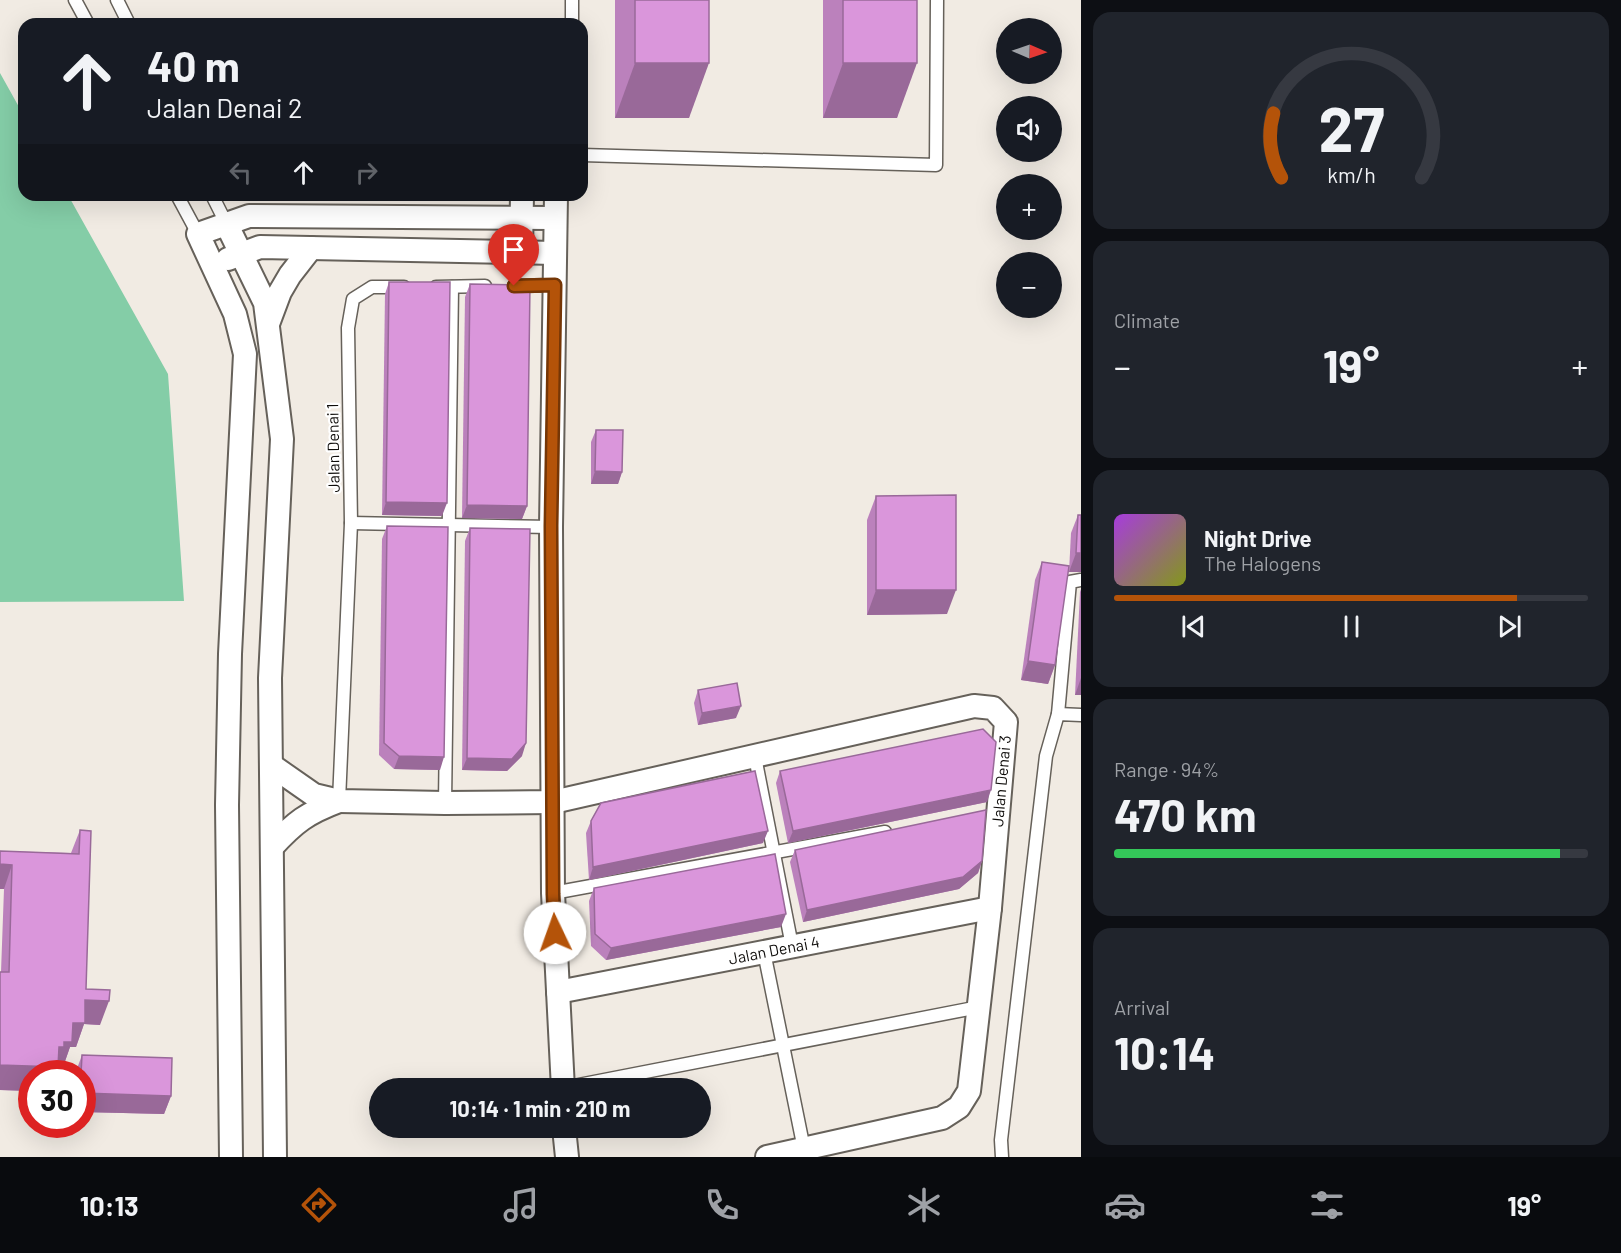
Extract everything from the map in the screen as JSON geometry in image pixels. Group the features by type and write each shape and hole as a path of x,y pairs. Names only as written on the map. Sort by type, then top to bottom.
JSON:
{"street":[{"path":"521,252 522,201"},
{"path":"555,201 551,526 553,894 562,1078"},
{"path":"231,1157 227,805 230,654 245,354 235,314 198,234 249,216 554,218"},
{"path":"226,223 264,303 282,438 270,678 275,1157"},
{"path":"212,267 240,253 260,247 555,253"},
{"path":"268,326 280,292 311,248"},
{"name":"Jalan Denai 3","path":"339,801 554,802 974,706 993,708 1006,722 992,812 990,908 969,1091 959,1107 942,1118 767,1157"},
{"path":"271,765 314,795 339,801"},
{"path":"272,847 292,825 315,810 339,801"},
{"name":"Jalan Denai 4","path":"558,992 990,908"},
{"path":"565,1138 567,1157"}],"lane":[{"path":"75,0 85,18"},
{"path":"117,0 126,18"},
{"path":"572,0 572,18"},
{"path":"588,155 936,165 937,0"},
{"path":"180,201 198,234"},
{"path":"215,201 226,223"},
{"name":"Jalan Denai 1","path":"339,801 351,523 348,328 353,299 372,288 555,285"},
{"path":"445,803 452,287"},
{"path":"351,523 551,526"},
{"path":"1002,1157 1001,1140 1045,767 1058,714 1070,582 1081,579"},
{"path":"1058,714 1081,715"},
{"path":"755,757 792,946"},
{"path":"553,894 892,830"},
{"path":"764,952 804,1149"},
{"path":"614,1078 979,1006"}],"green space":[{"path":"0,73 18,105 18,201 71,201 168,374 184,601 0,602"}],"building":[{"path":"635,0 709,0 709,63 635,63"},
{"path":"843,0 917,0 917,63 843,63"},
{"path":"389,282 450,282 447,503 386,502"},
{"path":"470,284 530,285 527,506 467,505"},
{"path":"596,430 623,430 622,472 595,471"},
{"path":"956,495 956,590 876,590 876,496"},
{"path":"1078,515 1081,515 1081,553 1076,553"},
{"path":"387,526 448,527 444,757 399,756 384,743"},
{"path":"470,528 530,529 526,743 512,759 467,758"},
{"path":"1042,562 1069,566 1055,665 1028,661"},
{"path":"737,683 741,706 702,713 698,690"},
{"path":"983,729 996,742 991,790 793,831 780,771"},
{"path":"755,771 768,831 593,867 591,821 601,803"},
{"path":"986,810 982,861 963,877 807,910 795,850"},
{"path":"80,830 91,831 86,989 110,990 109,1001 85,1000 85,1023 73,1023 72,1042 64,1042 64,1047 59,1047 58,1060 18,1060 18,1066 0,1065 0,972 9,972 12,865 0,864 0,851 79,854"},
{"path":"775,854 786,914 611,948 595,934 594,888"},
{"path":"82,1055 172,1058 171,1096 96,1093 96,1060 82,1060"}],"route":[{"path":"514,286 555,285 551,526 555,933"}]}
